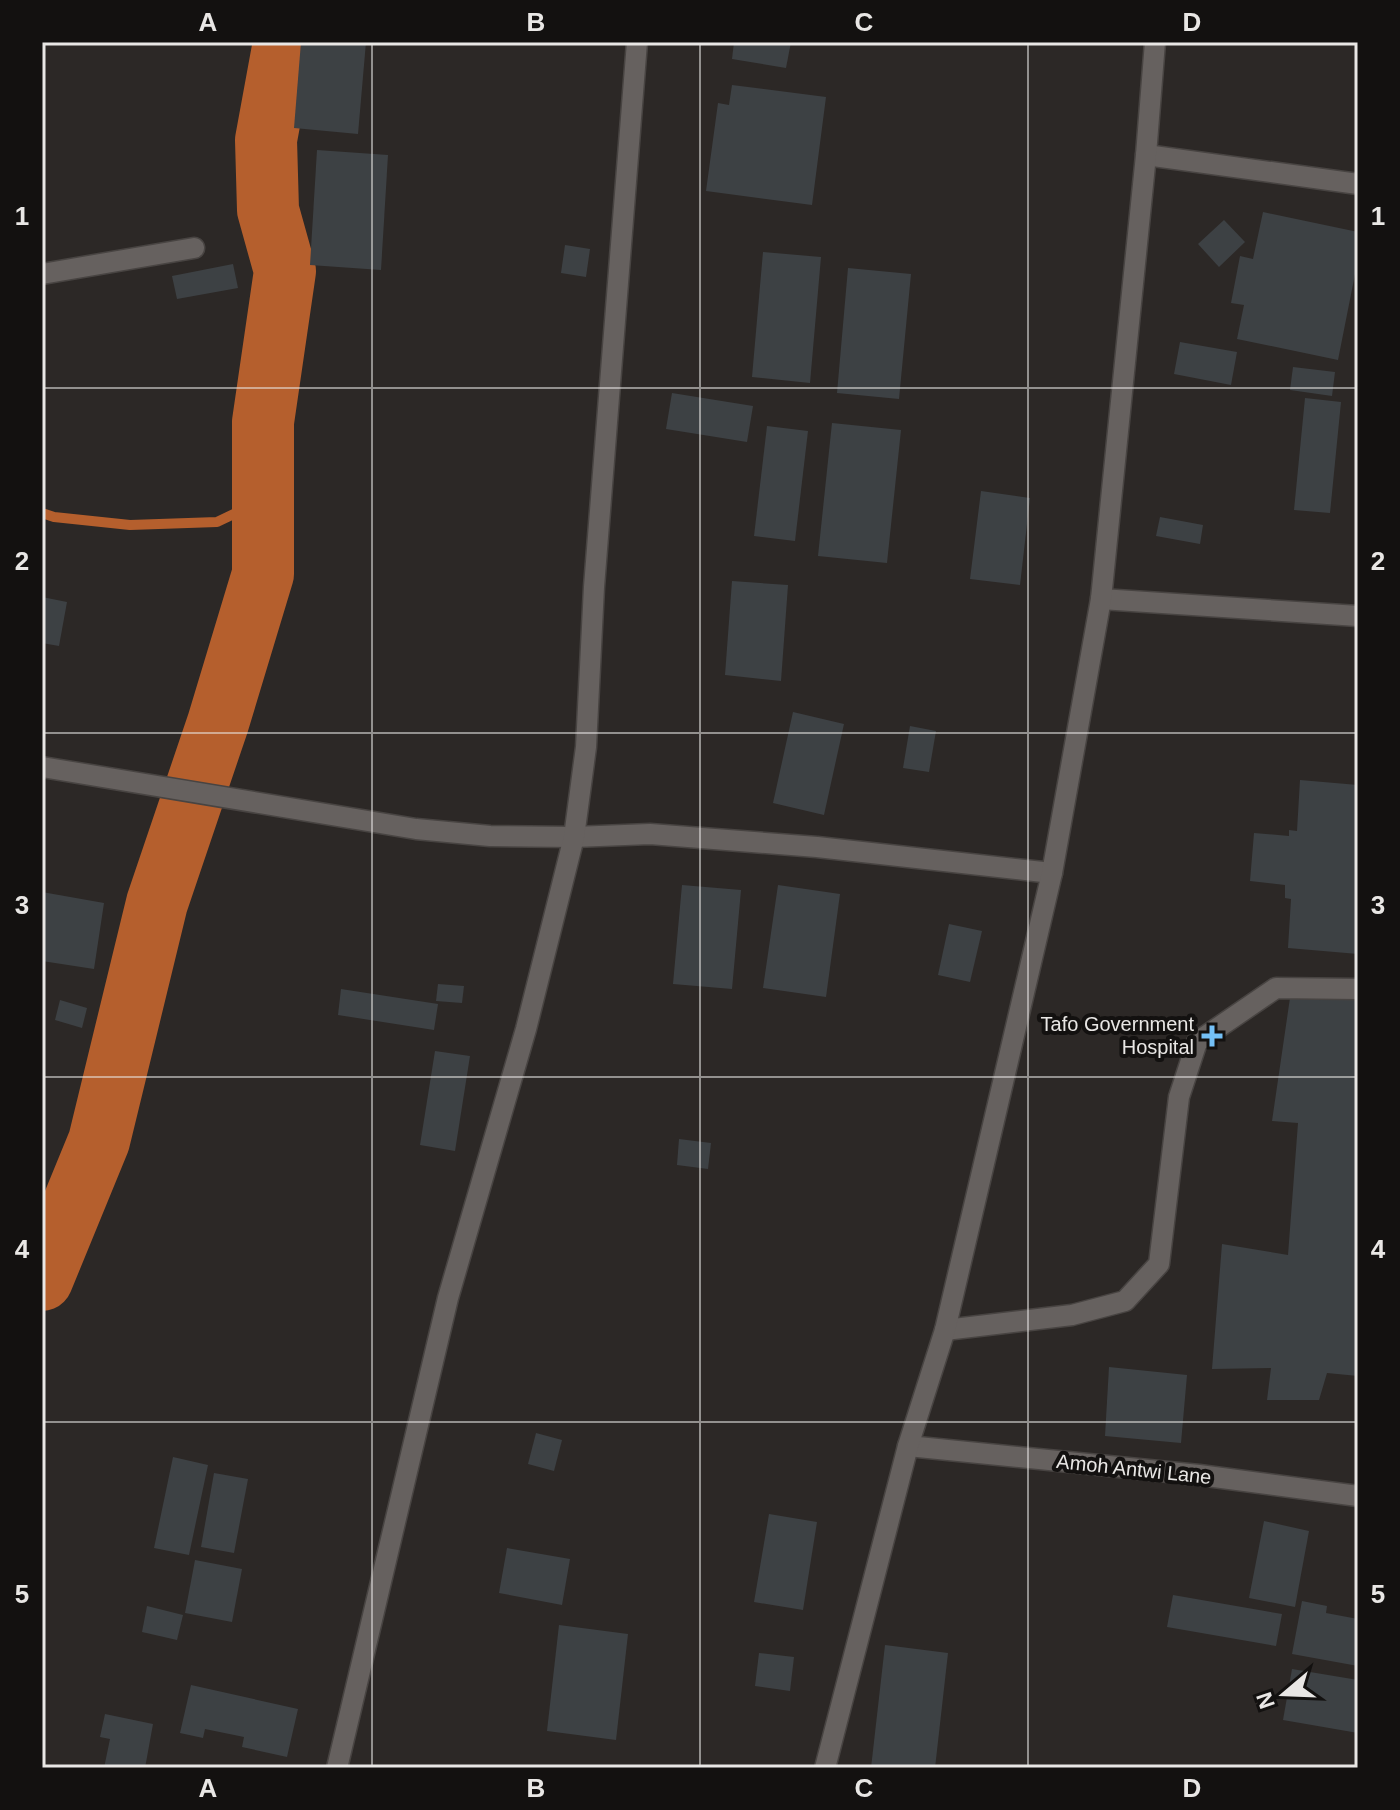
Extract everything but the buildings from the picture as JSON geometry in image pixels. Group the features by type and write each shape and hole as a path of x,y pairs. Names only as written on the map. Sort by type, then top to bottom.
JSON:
{"street":[{"path":"337,1768 448,1298 526,1029 574,837 586,747 594,587 637,42"},
{"path":"825,1768 908,1446 945,1330 1052,873 1101,599 1155,42"},
{"path":"1146,155 1358,184"},
{"path":"42,274 194,248"},
{"path":"1101,599 1358,616"},
{"path":"42,767 416,829 490,836 650,834 787,844 1052,873"},
{"path":"945,1330 1072,1315 1125,1301 1159,1264 1179,1097 1197,1042 1276,988 1358,989"},
{"name":"Amoh Antwi Lane","path":"908,1446 1199,1475 1358,1496"}],"waterway":[{"path":"42,1280 99,1141 157,903 218,723 263,574 263,422 285,271 268,210 266,140 284,42"},
{"path":"42,513 130,525 217,522 263,500"}],"place":[{"name":"Tafo Government Hospital","path":"1212,1036"}]}
